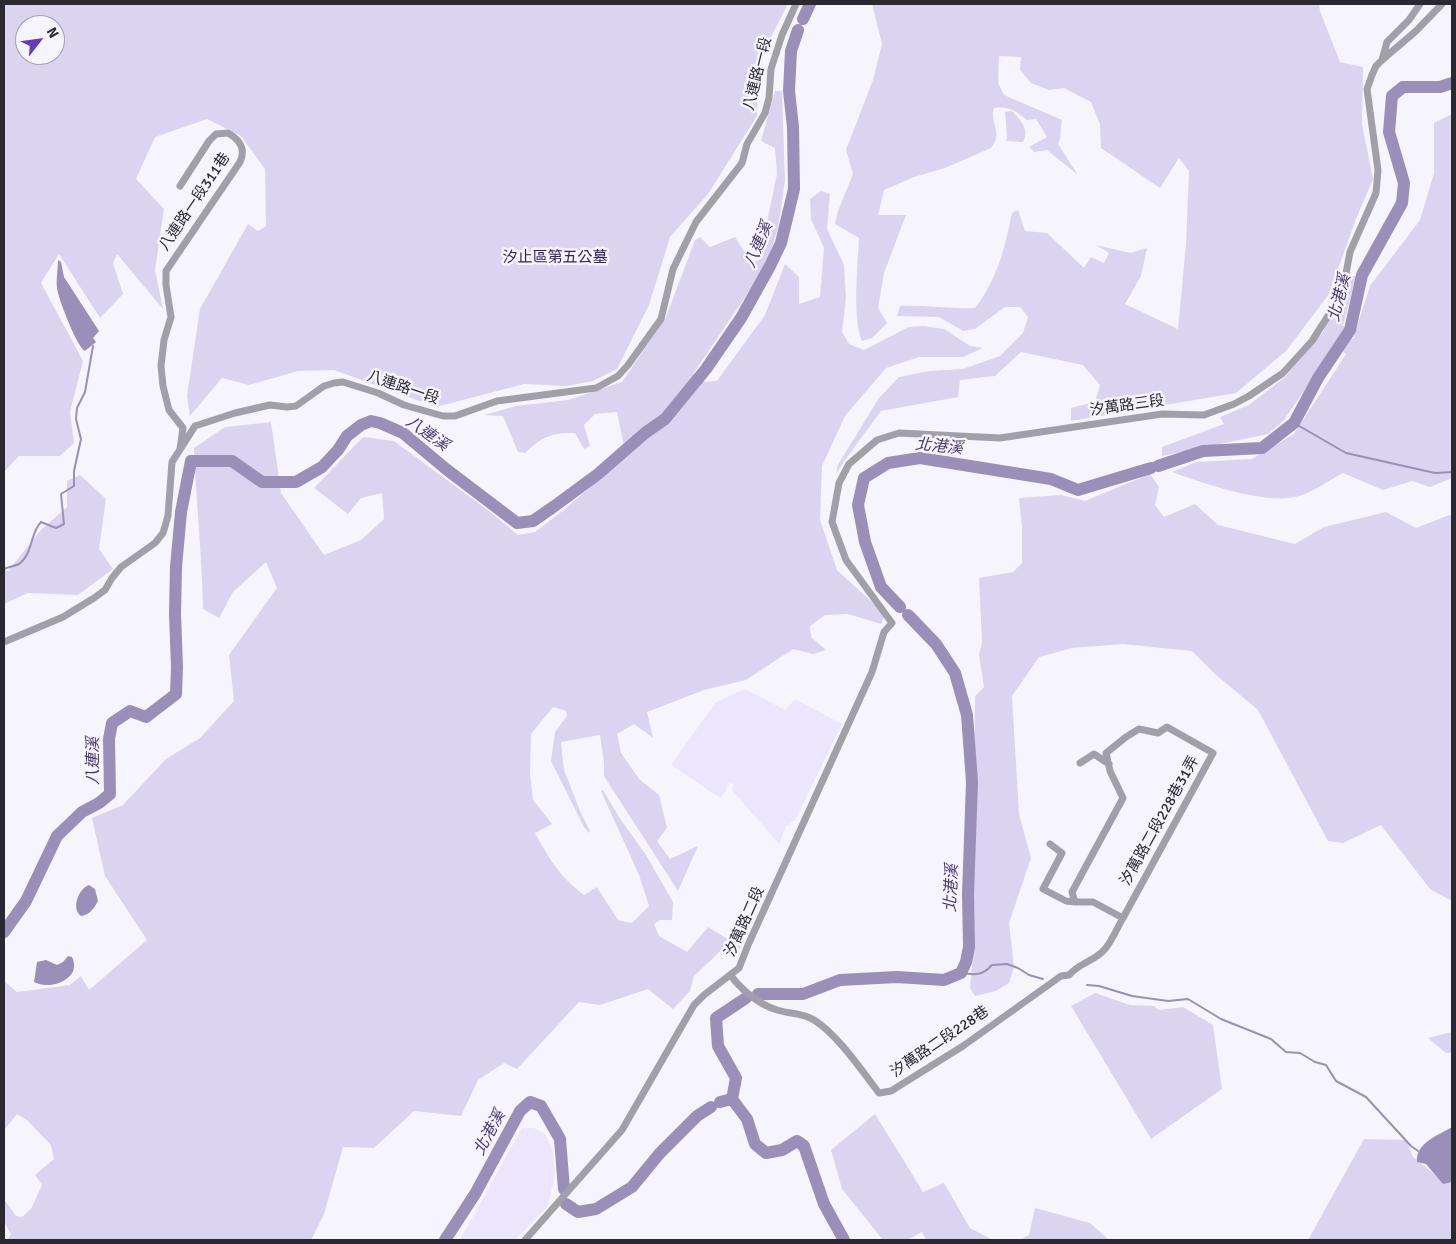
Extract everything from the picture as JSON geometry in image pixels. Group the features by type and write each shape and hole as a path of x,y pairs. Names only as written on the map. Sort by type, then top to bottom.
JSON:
{"street":[{"name":"八連路一段","path":"4,642 63,617 94,598 105,590 121,567 155,543 163,533 168,516 172,462 195,426 228,415 270,405 296,406 324,386 334,383 343,382 378,393 404,405 443,416 455,416 497,401 596,388 618,376 628,366 661,319 673,269 696,222 742,163 747,144 765,114 770,98 771,69 782,35 796,4"},
{"path":"1382,60 1386,42 1409,20 1420,4"},
{"name":"汐萬路三段","path":"892,623 846,560 832,522 839,483 849,464 877,440 900,434 1000,438 1162,414 1204,415 1234,404 1249,396 1282,373 1312,341 1333,308 1344,284 1350,252 1376,193 1378,170 1367,89 1376,66 1416,31 1442,4"},
{"name":"八連路一段311巷","path":"180,186 209,141 216,134 228,133 241,144 243,155 240,162 166,271 166,286 171,318 164,340 161,366 163,386 169,410 183,428 180,452"},
{"name":"汐萬路二段","path":"525,1240 622,1130 694,1005 739,968 872,672 884,632 892,623"},
{"name":"汐萬路二段228巷31弄","path":"1052,983 1061,976 1069,975 1075,967 1095,958 1106,949 1213,753 1167,727 1158,734 1139,729 1126,736 1106,753 1109,764"},
{"path":"1075,902 1072,892 1123,798 1110,772 1109,764 1094,754 1080,763"},
{"path":"1050,844 1062,853 1043,889 1066,901 1093,902 1123,918"},
{"name":"汐萬路二段228巷","path":"731,976 740,987 760,1002 777,1010 804,1015 814,1020 839,1043 879,1093 891,1091 955,1051 1052,983"}],"shaded area":[{"path":"58,260 61,262 64,277 99,331 93,338 96,342 85,351 77,341 58,293"},
{"path":"745,689 785,710 795,699 842,724 795,820 786,826 779,844 732,790 734,784 729,783 720,798 671,765 716,702"},
{"path":"89,885 95,889 98,901 89,913 81,916 76,909 77,899 85,887"},
{"path":"68,956 72,957 74,965 69,977 56,984 48,985 34,982 37,962 46,960 57,965"},
{"path":"1452,1127 1452,1182 1443,1184 1426,1164 1417,1162 1417,1155 1429,1140"},
{"path":"522,1128 534,1128 545,1134 553,1152 555,1176 547,1207 515,1240 460,1240"}],"green space":[{"name":"汐止區第五公墓","path":"4,4 788,4 759,60 757,116 708,194 670,237 649,305 617,369 593,381 567,386 524,384 436,407 334,370 298,371 249,385 222,378 190,416 187,396 200,309 248,224 258,231 266,226 265,169 241,136 207,119 155,137 136,179 164,209 155,270 163,309 117,254 113,263 123,294 100,318 59,254 41,283 83,361 70,412 74,443 60,456 19,456 4,472"},
{"path":"872,4 1319,4 1340,62 1363,67 1362,124 1373,179 1356,219 1329,294 1286,351 1236,393 1071,421 1071,408 1095,402 1100,385 1083,365 1021,352 995,376 960,380 958,397 881,411 836,474 838,465 879,398 899,377 929,371 963,369 1000,356 1023,333 1028,317 1020,307 1005,307 975,329 963,331 939,317 897,316 900,306 975,308 995,275 1012,213 1018,210 1025,231 1047,233 1084,268 1091,257 1104,263 1109,253 1096,245 1130,253 1147,248 1141,276 1125,304 1178,329 1186,244 1189,171 1179,158 1160,188 1101,148 1100,124 1091,102 1064,88 1049,90 1031,83 1020,70 1021,57 999,56 998,83 1004,95 1062,120 1058,144 1078,175 1047,150 1034,152 1029,147 1047,137 1036,119 1027,120 1012,110 994,108 993,118 996,137 991,148 945,168 914,177 884,190 878,215 906,215 884,273 878,308 887,323 872,338 862,341 856,305 859,238 835,224 838,211 853,174 846,150 873,80 882,44"},
{"path":"775,91 782,91 785,181 778,228 766,266 693,374 701,382 717,381 765,315 785,264 799,277 799,304 820,297 824,248 811,219 810,199 821,191 830,194 827,229 844,265 846,298 842,332 849,344 864,350 909,327 923,326 944,329 970,346 983,348 963,357 919,357 886,368 845,416 822,466 820,520 837,570 876,606 884,617 881,624 848,614 825,615 810,626 811,637 826,650 813,654 793,649 746,680 704,690 647,712 653,738 634,724 617,734 621,753 639,779 659,795 667,828 657,841 670,859 698,846 678,891 604,776 600,735 561,742 564,770 590,831 589,833 584,827 551,761 555,732 567,716 566,711 553,707 531,734 530,773 533,800 552,824 535,833 561,874 584,895 597,887 618,920 632,923 649,906 639,875 601,791 603,790 619,817 646,855 673,902 672,920 660,920 654,924 659,936 687,952 708,927 741,947 737,953 734,947 727,945 694,976 690,991 673,1009 648,989 600,1005 579,1002 517,1069 504,1063 478,1080 461,1116 414,1111 374,1148 343,1147 324,1214 311,1240 7,1240 11,1234 4,1222 4,1199 16,1216 22,1217 31,1209 42,1185 35,1175 54,1159 51,1145 27,1120 17,1114 4,1128 4,981 17,992 70,985 81,976 89,990 147,940 105,876 92,818 123,805 166,759 200,738 234,701 229,655 277,588 266,562 233,592 219,618 203,609 194,448 225,427 271,422 281,493 324,555 361,540 384,519 382,493 361,498 348,514 314,488 363,437 394,441 489,511 518,535 535,532 565,509 626,456 617,412 595,414 584,425 590,446 584,449 575,433 560,433 542,439 525,453 518,452 503,416 484,415 516,406 568,400 622,382 666,317 695,240 700,237 710,247 735,237 752,263 759,260 777,174 775,148 761,141"},
{"path":"1012,111 1025,129 1026,133 1023,142 1006,141 1005,112"},
{"path":"1452,114 1452,478 1430,487 1412,481 1383,490 1343,473 1316,489 1299,496 1271,498 1236,492 1172,472 1196,462 1252,459 1294,434 1346,354 1336,344 1284,420 1268,434 1162,456 1162,447 1224,424 1220,417 1249,405 1285,377 1323,332 1349,276 1356,276 1343,325 1353,339 1370,286 1420,220 1434,173 1434,123"},
{"path":"1150,474 1159,487 1155,505 1164,517 1195,504 1218,525 1295,544 1324,527 1386,512 1416,528 1452,514 1452,901 1430,889 1381,825 1343,843 1328,841 1258,710 1215,674 1192,651 1123,644 1072,648 1039,657 1012,696 1019,814 1031,858 1009,923 1014,967 1009,983 996,991 975,996 970,988 973,955 975,696 984,687 979,655 982,642 979,578 1013,572 1022,563 1022,527 1019,498 1061,495 1085,501"},
{"path":"80,475 106,499 99,549 113,569 78,595 28,593 4,604 4,570 8,571 41,530 67,507 67,481"},
{"path":"1095,993 1130,1005 1154,1006 1159,1010 1183,1007 1213,1025 1222,1089 1151,1139 1071,1006"},
{"path":"1452,1032 1452,1053 1446,1053 1428,1038"},
{"path":"875,1114 923,1192 944,1183 970,1228 993,1240 926,1240 922,1232 907,1240 883,1240 842,1189 831,1150"},
{"path":"1364,1139 1406,1140 1413,1157 1444,1182 1452,1174 1452,1240 1308,1240"},
{"path":"1035,1208 1090,1223 1109,1240 1020,1240 1029,1235"}],"waterway":[{"name":"八連溪","path":"803,19 810,4"},
{"name":"八連溪","path":"4,932 26,901 57,836 82,812 99,803 110,794 109,739 112,723 130,711 146,717 176,694 176,567 181,512 191,461 232,461 262,482 296,482 322,467 338,450 347,436 361,425 371,421 403,433 446,469 517,523 533,521 556,505 598,474 645,433 665,419 706,369 741,318 770,266 781,243 794,189 793,127 789,91 791,51 798,30"},
{"name":"北港溪","path":"1158,466 1203,451 1262,448 1294,423 1318,378 1350,330 1362,275 1402,203 1404,183 1389,132 1392,96 1403,87 1440,87 1452,83"},
{"path":"4,569 19,564 24,560 37,527 41,522 56,528 64,524 61,494 74,486 74,471 81,439 76,419 77,408 85,392 93,346"},
{"path":"1294,423 1346,453 1435,473 1452,472"},
{"name":"北港溪","path":"900,607 881,587 865,542 858,505 864,478 888,463 920,458 1051,479 1078,490 1151,468"},
{"name":"北港溪","path":"758,994 803,994 840,980 897,977 944,980 961,973 966,962 969,947 968,894 972,782 967,715 955,673 936,644 908,615"},
{"path":"961,973 978,974 992,965 1007,964 1029,975 1043,979"},
{"path":"1087,985 1099,986 1132,996 1168,1001 1188,999 1221,1019 1271,1039 1286,1052 1300,1053 1315,1062 1326,1065 1336,1081 1366,1097 1411,1146 1418,1151"},
{"name":"北港溪","path":"720,1102 732,1099 736,1078 718,1046 716,1018 746,998"},
{"path":"732,1099 747,1119 755,1144 766,1153 782,1150 797,1141 804,1146 824,1204 844,1240"},
{"name":"北港溪","path":"445,1240 475,1194 520,1111 530,1102 541,1106 560,1139 564,1189"},
{"name":"北港溪","path":"566,1204 578,1212 596,1209 632,1187 660,1153 697,1116 711,1107"}]}
